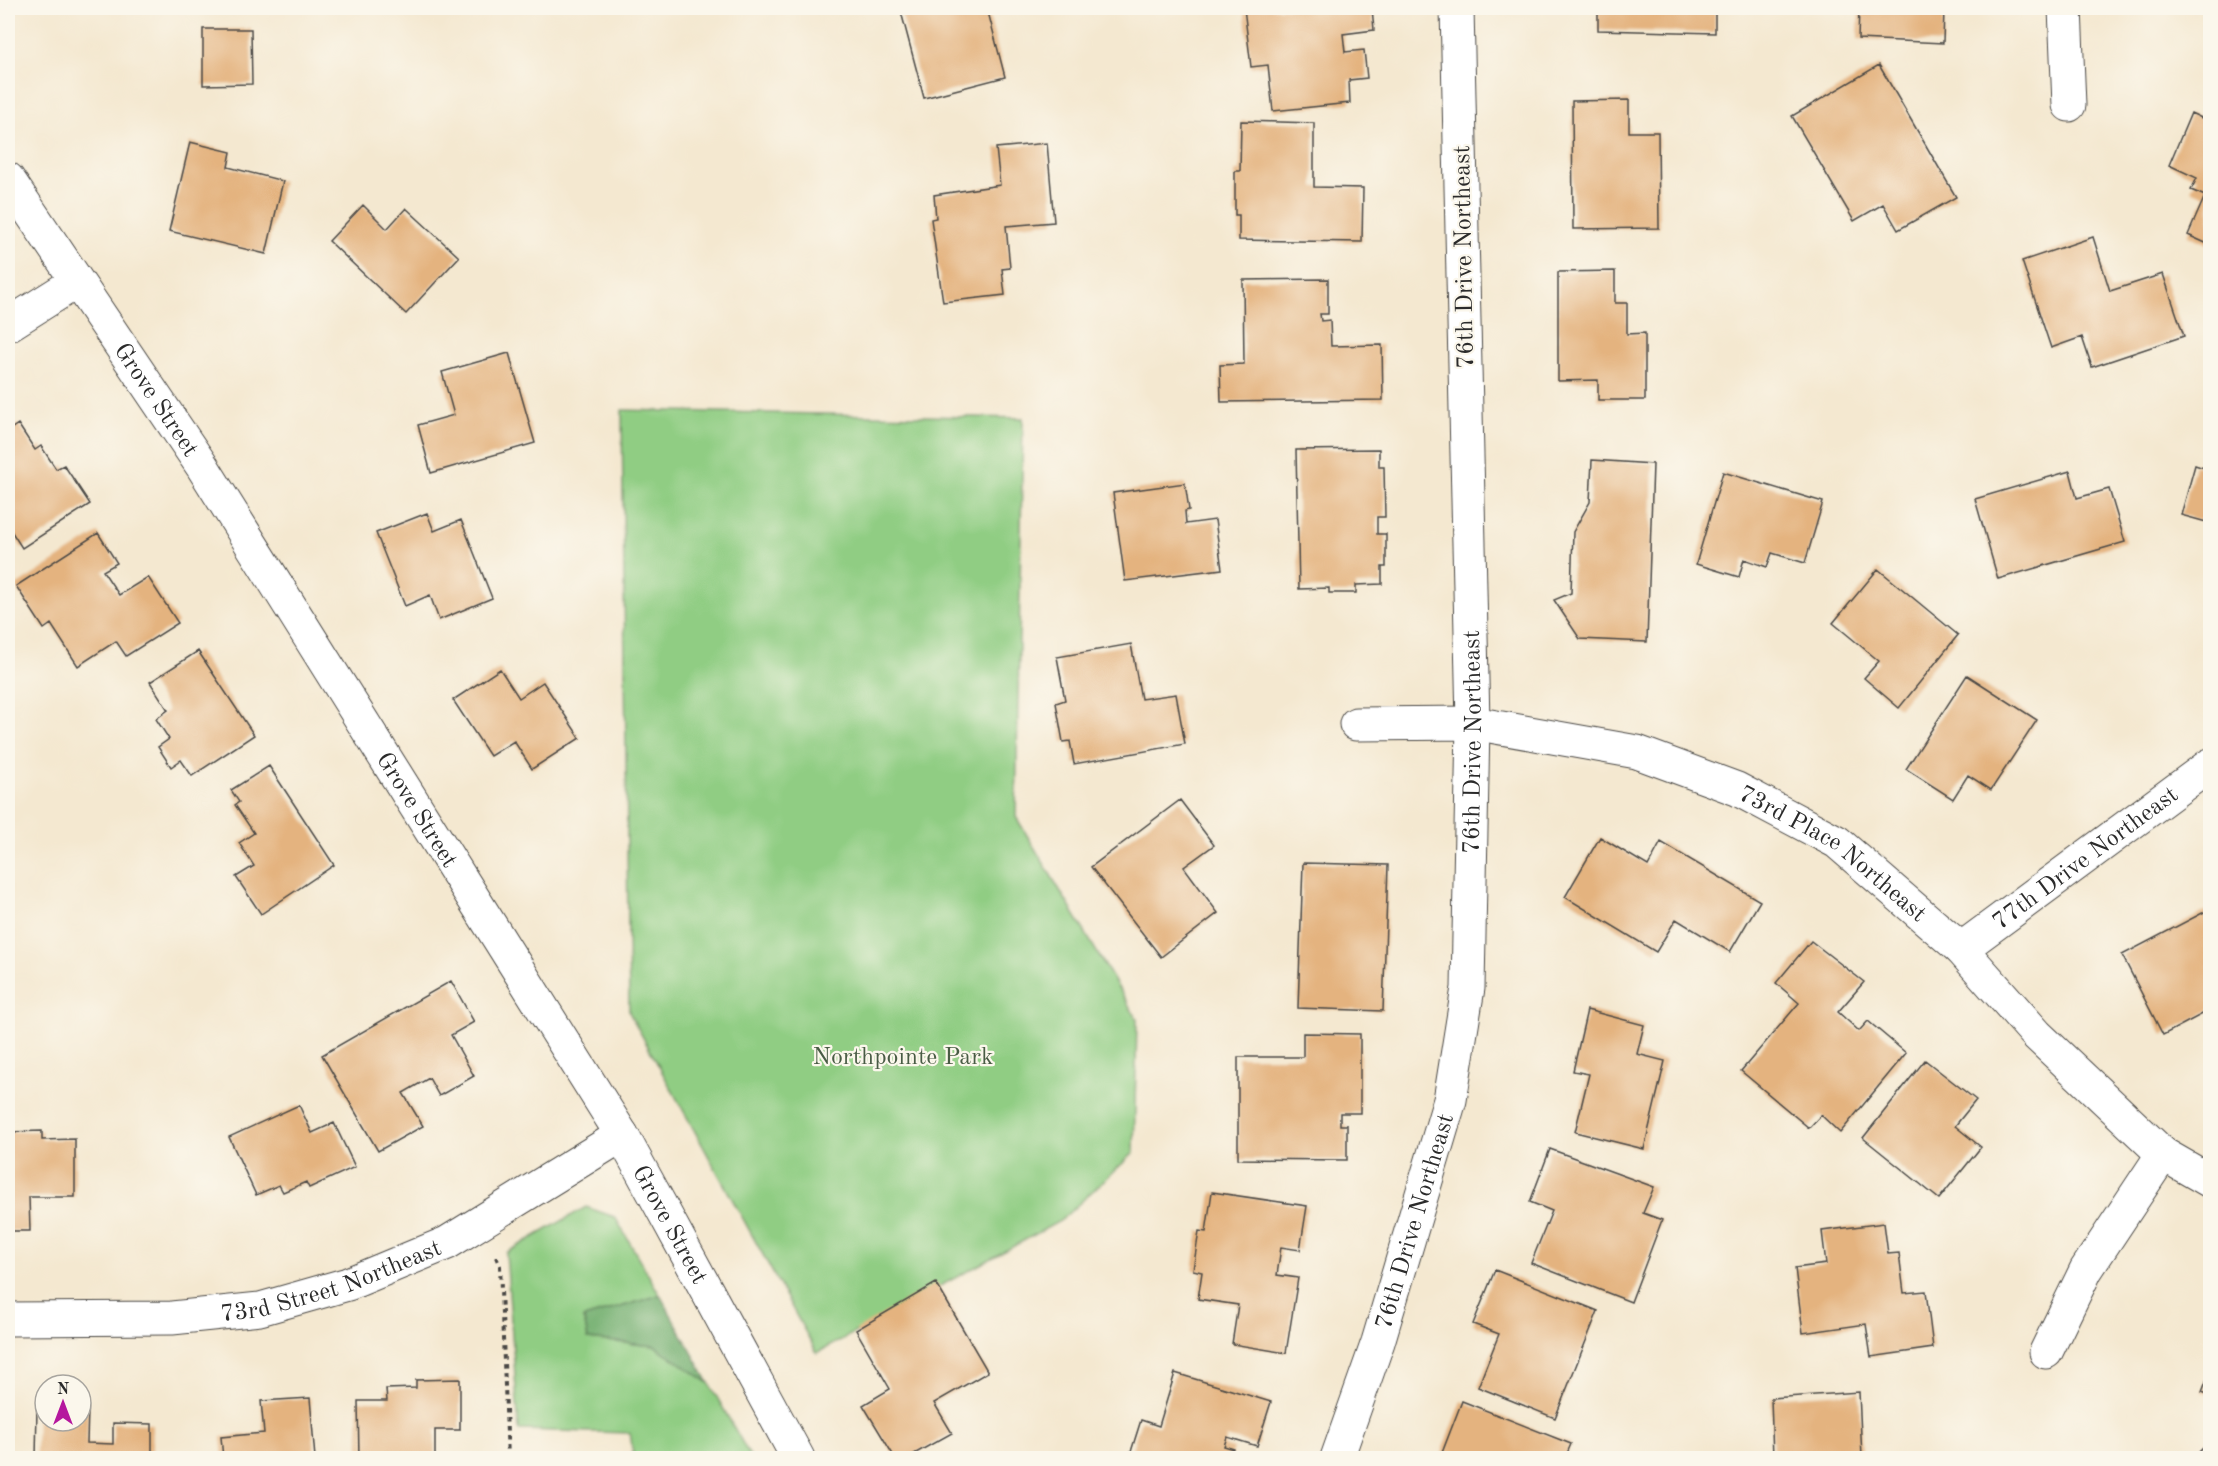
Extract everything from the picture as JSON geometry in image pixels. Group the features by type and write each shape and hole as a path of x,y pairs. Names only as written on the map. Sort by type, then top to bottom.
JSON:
{"street":[{"name":"76th Drive Northeast","path":"1337,1458 1378,1342 1450,1100 1468,988 1473,723 1457,8"},
{"path":"2065,8 2069,105"},
{"name":"Grove Street","path":"8,179 202,466 622,1135 798,1458"},
{"path":"8,325 76,282"},
{"name":"73rd Place Northeast","path":"1356,724 1473,723 1637,752 1737,789 1837,842 1960,949 2037,1035 2163,1154 2211,1181"},
{"name":"77th Drive Northeast","path":"1960,949 2211,765"},
{"name":"73rd Street Northeast","path":"8,1319 172,1318 260,1309 348,1284 447,1243 622,1135"},
{"path":"2046,1352 2086,1270 2163,1154"}],"path":[{"path":"479,1224 500,1266 508,1458"}],"green space":[{"name":"Northpointe Park","path":"622,410 1023,418 1016,817 1137,1019 1134,1153 1060,1221 817,1353 629,1012"},
{"path":"586,1207 615,1217 660,1295 584,1318 588,1339 655,1346 709,1383 751,1458 625,1458 633,1453 630,1433 519,1430 506,1253"},
{"path":"660,1295 709,1383 655,1346 588,1339 584,1318"}],"building":[{"path":"900,8 987,8 1005,77 924,98"},
{"path":"1244,8 1372,8 1374,30 1343,34 1345,52 1364,50 1367,78 1349,80 1350,103 1273,111 1268,65 1251,67"},
{"path":"1598,8 1715,8 1715,33 1598,30"},
{"path":"1859,8 1944,8 1943,43 1858,39"},
{"path":"203,29 251,29 252,84 203,85"},
{"path":"1879,65 1956,197 1898,230 1883,204 1854,221 1792,116"},
{"path":"1629,100 1629,132 1658,132 1659,228 1573,229 1572,101"},
{"path":"2191,113 2210,122 2210,245 2188,235 2205,196 2191,190 2197,178 2169,165"},
{"path":"1241,121 1314,123 1314,187 1363,188 1362,242 1239,240 1239,215 1235,215 1235,171 1240,171"},
{"path":"190,142 231,152 228,167 283,181 266,254 169,231"},
{"path":"1047,143 1054,222 1006,226 1010,268 1002,269 1005,295 943,302 931,219 936,218 934,195 1000,185 996,148"},
{"path":"363,205 387,229 406,208 459,257 406,314 329,241"},
{"path":"2093,237 2110,291 2163,274 2184,336 2092,367 2082,337 2051,348 2022,261"},
{"path":"1615,271 1615,303 1627,303 1627,334 1645,333 1645,400 1598,400 1598,380 1558,381 1558,272"},
{"path":"1328,279 1328,314 1320,314 1321,321 1330,320 1331,346 1382,345 1383,400 1221,402 1220,365 1244,364 1243,280"},
{"path":"509,353 535,443 431,473 418,425 454,415 442,372"},
{"path":"18,424 35,450 41,446 56,469 64,465 90,504 22,548 8,526 8,431"},
{"path":"1379,449 1379,467 1384,467 1385,517 1377,517 1377,534 1386,534 1386,567 1382,567 1382,584 1356,585 1356,593 1329,593 1329,588 1299,589 1296,450"},
{"path":"1592,460 1653,464 1647,642 1580,639 1554,600 1571,593 1573,532 1590,502"},
{"path":"2195,465 2210,470 2210,523 2181,515"},
{"path":"2070,471 2077,498 2109,489 2125,542 1998,579 1975,499"},
{"path":"1723,472 1823,502 1805,563 1772,553 1767,567 1744,559 1739,577 1696,564"},
{"path":"1185,483 1189,510 1185,511 1186,524 1215,520 1222,569 1125,581 1113,493"},
{"path":"427,513 434,531 461,520 492,598 439,620 430,595 405,606 376,533"},
{"path":"98,533 117,563 103,571 119,595 148,577 178,623 126,656 116,641 78,666 51,624 44,629 16,586"},
{"path":"1878,569 1958,635 1899,708 1864,678 1879,661 1833,623"},
{"path":"1131,644 1141,699 1176,694 1185,744 1074,764 1070,741 1063,742 1056,703 1065,700 1057,657"},
{"path":"198,651 254,735 192,776 181,760 171,767 158,747 169,739 156,719 168,710 150,682"},
{"path":"500,669 519,698 543,682 580,738 532,769 514,741 490,756 453,700"},
{"path":"1967,675 2037,720 1991,790 1968,775 1953,799 1906,769"},
{"path":"269,766 334,865 261,914 236,877 254,866 239,843 254,833 235,805 239,802 231,790"},
{"path":"1180,800 1214,845 1184,867 1218,913 1161,957 1091,867"},
{"path":"1600,837 1648,866 1661,842 1760,901 1730,952 1676,919 1656,952 1565,897"},
{"path":"1303,863 1388,865 1383,1011 1298,1008"},
{"path":"2210,909 2210,1010 2163,1035 2122,955"},
{"path":"1811,941 1864,982 1838,1012 1859,1031 1868,1021 1906,1053 1840,1133 1821,1115 1809,1128 1741,1071 1799,1003 1776,983"},
{"path":"451,981 474,1022 451,1035 474,1076 439,1096 429,1078 403,1093 423,1126 378,1151 322,1055"},
{"path":"1587,1010 1644,1025 1637,1054 1665,1061 1644,1149 1575,1132 1589,1074 1573,1071"},
{"path":"1303,1033 1360,1034 1360,1113 1340,1113 1340,1125 1347,1125 1347,1160 1238,1159 1238,1057 1303,1057"},
{"path":"1925,1060 1976,1100 1955,1126 1981,1147 1939,1199 1863,1138"},
{"path":"299,1105 312,1133 334,1123 355,1167 309,1188 306,1182 283,1192 279,1185 256,1195 229,1137"},
{"path":"42,1131 42,1140 75,1139 75,1197 29,1197 30,1231 8,1231 8,1132"},
{"path":"1550,1149 1654,1187 1643,1213 1662,1220 1631,1302 1531,1263 1552,1211 1530,1202"},
{"path":"1212,1192 1307,1206 1300,1250 1281,1247 1277,1275 1298,1278 1286,1353 1232,1344 1238,1305 1198,1299 1202,1272 1193,1270 1199,1231 1206,1232"},
{"path":"1884,1223 1888,1254 1899,1253 1904,1293 1926,1291 1933,1348 1871,1357 1866,1324 1803,1333 1795,1268 1826,1264 1822,1231"},
{"path":"1495,1270 1598,1311 1555,1418 1478,1387 1499,1334 1473,1324"},
{"path":"936,1283 988,1372 934,1403 952,1433 907,1458 895,1458 863,1405 890,1389 856,1330"},
{"path":"2210,1371 2210,1395 2202,1392"},
{"path":"1175,1373 1271,1402 1257,1446 1227,1437 1224,1446 1234,1449 1231,1458 1129,1458 1141,1420 1159,1426"},
{"path":"460,1379 460,1430 435,1430 435,1458 359,1458 358,1401 387,1401 386,1389 416,1388 416,1380"},
{"path":"1859,1392 1862,1458 1773,1458 1771,1398"},
{"path":"310,1398 315,1458 223,1458 221,1437 264,1433 261,1401"},
{"path":"1462,1401 1571,1444 1565,1458 1440,1458"},
{"path":"113,1423 152,1424 152,1458 36,1458 36,1433 87,1433 87,1443 113,1444"},
{"path":"2207,1444 2210,1447 2210,1458 2193,1458"}]}
